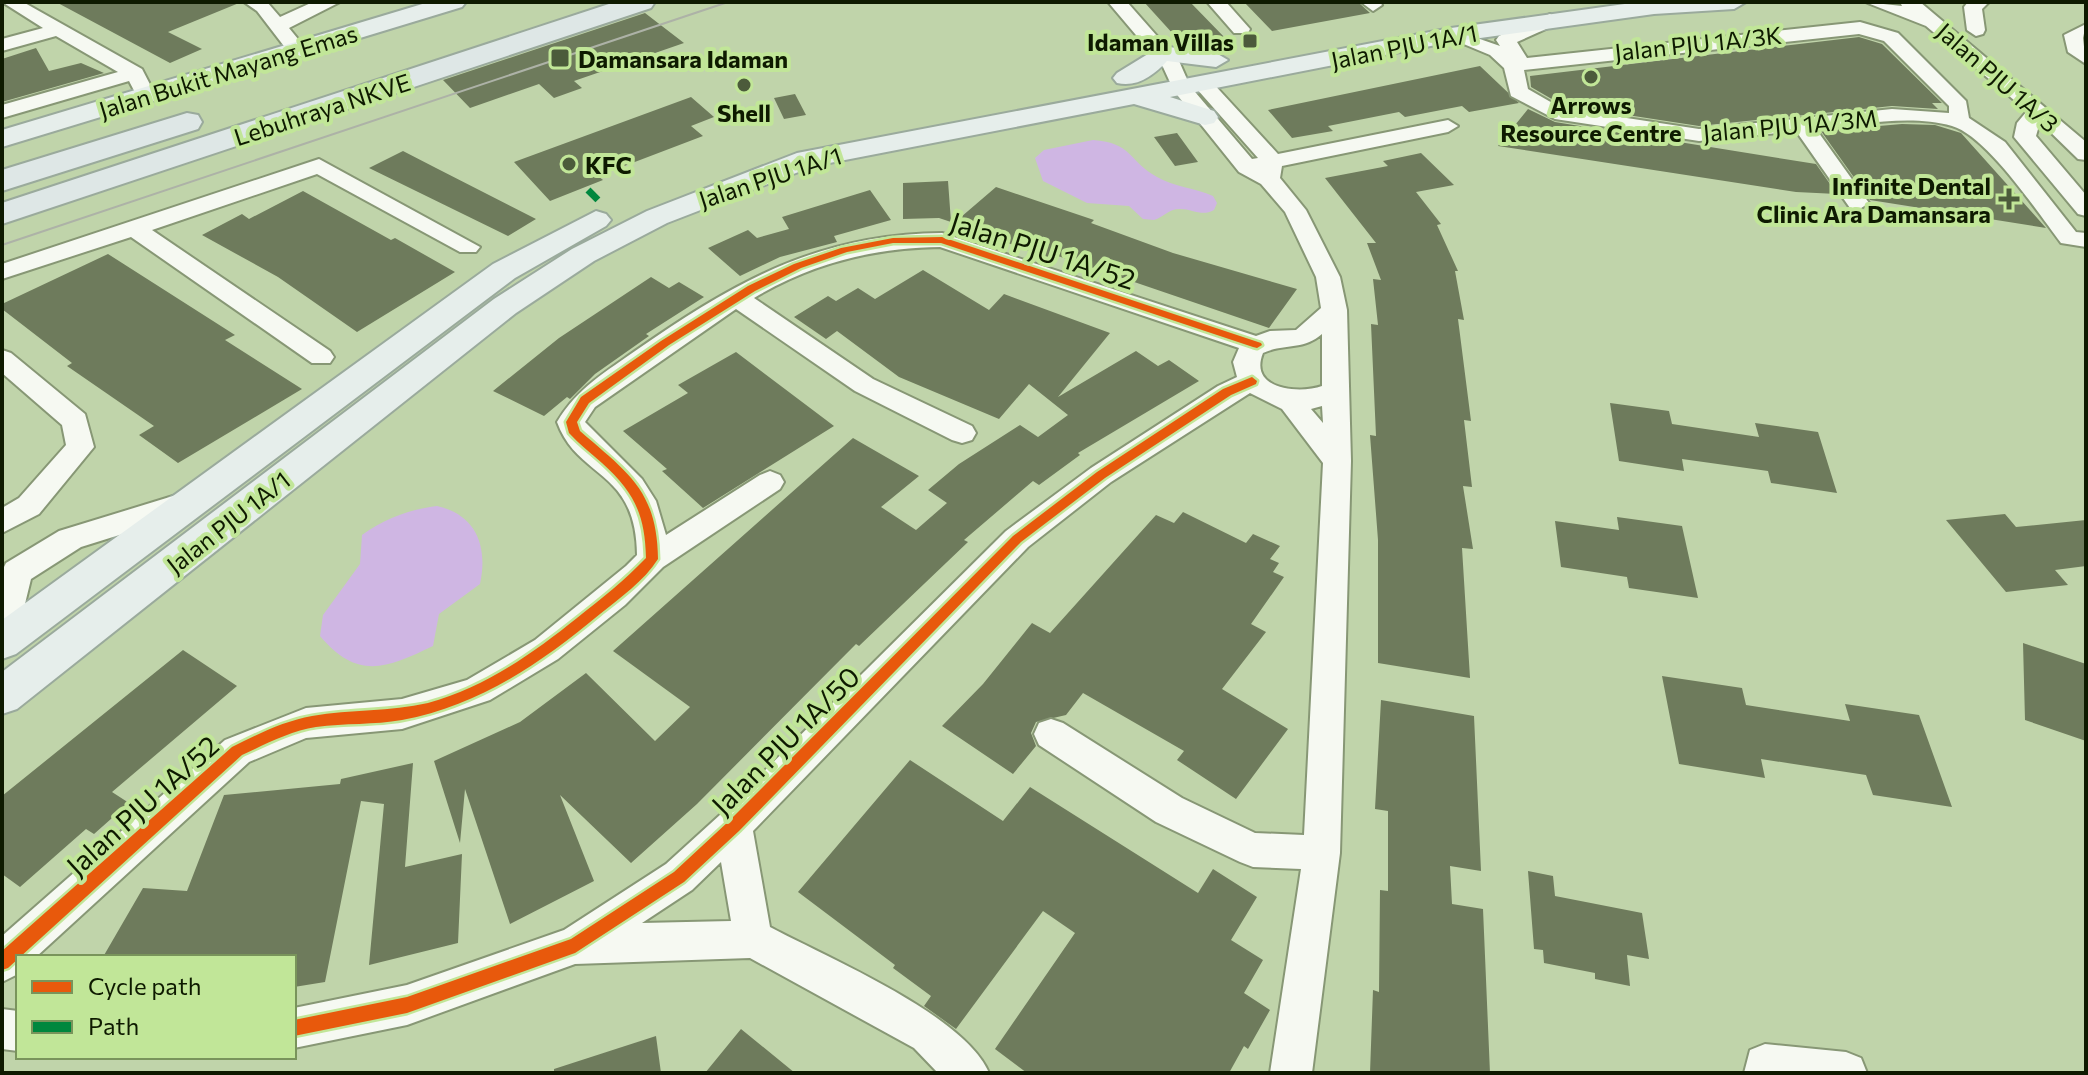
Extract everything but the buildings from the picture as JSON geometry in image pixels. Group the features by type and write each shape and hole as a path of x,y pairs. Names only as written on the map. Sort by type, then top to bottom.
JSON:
{"highway":[{"name":"Lebuhraya NKVE","path":"2,181 571,2"},
{"name":"Lebuhraya NKVE","path":"2,214 642,2"}],"main road":[{"name":"Jalan Bukit Mayang Emas","path":"2,127 406,2"},
{"name":"Jalan Bukit Mayang Emas","path":"288,39 454,2"},
{"name":"Jalan PJU 1A/1","path":"2,696 505,306 583,255 657,217 807,159 1130,87 1216,60 1584,2"},
{"name":"Jalan PJU 1A/1","path":"1179,71 1235,79 1451,35 1654,7 1734,2"},
{"path":"1130,87 1186,108 1217,115 1235,79"},
{"name":"Jalan Bukit Mayang Emas","path":"2,139 141,85"},
{"name":"Jalan PJU 1A/1","path":"10,636 504,271 632,201 704,172 822,137 972,105 1130,87"},
{"path":"10,636 92,614 141,589"}],"street":[{"path":"10,2 141,85"},
{"path":"258,4 288,39 298,13 331,2"},
{"path":"1117,2 1270,170 1295,210 1328,277 1334,310 1337,461 1322,853 1291,1073"},
{"path":"1216,2 1241,29"},
{"path":"1874,2 1936,23"},
{"name":"Jalan PJU 1A/3","path":"1909,2 2039,110 2086,154"},
{"name":"Jalan PJU 1A/3","path":"1937,2 1976,30 2075,116"},
{"path":"1976,30 1973,7 1980,2"},
{"path":"1518,65 1506,40 1550,20"},
{"name":"Jalan PJU 1A/3K","path":"1518,65 1860,28 1891,37 1959,105 1959,120"},
{"path":"2,45 58,30"},
{"path":"2086,30 2073,35 2075,48 2086,58"},
{"path":"1451,35 1497,51 1518,65"},
{"name":"Jalan PJU 1A/3M","path":"1518,65 1518,92 1555,113 1699,135 1892,115 1959,120"},
{"path":"2,112 141,85"},
{"path":"2039,110 2027,123 2025,137 2086,209"},
{"path":"1217,115 1247,167 1270,170 1448,126"},
{"path":"1959,120 1997,147 2078,239"},
{"path":"1802,125 1858,203"},
{"path":"2,272 319,166 468,247"},
{"path":"134,228 321,357"},
{"name":"Jalan PJU 1A/52","path":"652,559 649,515 637,489 575,433 571,422 585,400 735,296 841,251 896,240 942,240 1251,364"},
{"path":"735,296 864,385 962,433"},
{"path":"1302,338 1334,310"},
{"name":"Jalan PJU 1A/50","path":"296,1028 407,1005 575,945 679,877 734,826 1017,539 1101,475 1227,392 1273,337 1302,338"},
{"path":"1302,338 1317,342 1336,356"},
{"path":"2,359 75,421 80,447 29,506 2,522"},
{"path":"1251,364 1273,397 1290,401 1323,398 1335,391"},
{"path":"1290,401 1337,461"},
{"name":"Jalan PJU 1A/52","path":"2,962 237,751 270,735 315,721 403,714 468,695 505,679 541,656 636,578 652,559 770,482"},
{"path":"10,636 7,613 9,565 70,539 191,501"},
{"path":"29,506 70,539"},
{"path":"1051,734 1169,810 1253,850 1322,853"},
{"path":"734,826 753,939"},
{"path":"575,945 753,939 928,1034 968,1073"},
{"path":"1765,1073 1765,1065 1846,1073"}],"shaded area":[{"path":"1093,140 1116,145 1147,171 1164,180 1213,196 1217,203 1214,210 1201,213 1176,209 1154,220 1143,219 1129,206 1087,203 1043,181 1035,158 1044,150"},
{"path":"437,506 462,517 476,534 482,557 480,584 439,614 433,646 387,664 360,665 347,660 320,636 323,615 360,564 362,535 398,516"}],"tram line":[{"path":"2,245 728,2"}],"marked path":[{"path":"588,190 602,204"}],"cycle path":[{"path":"2,962 237,751 306,723 402,714 479,690 546,649 630,582 652,559 648,517 632,486 575,433 571,422 585,400 665,343 752,288 797,266 844,250 893,240 942,240 1257,345"},
{"path":"296,1028 407,1005 575,945 679,877 734,826 1017,539 1101,475 1227,392 1252,381"}],"place":[{"name":"Idaman Villas","path":"1250,41"},
{"name":"Damansara Idaman","path":"560,58"},
{"name":"Arrows Resource Centre","path":"1591,77"},
{"name":"Shell","path":"744,85"},
{"name":"KFC","path":"569,164"},
{"name":"Infinite Dental Clinic Ara Damansara","path":"2009,199"}]}
